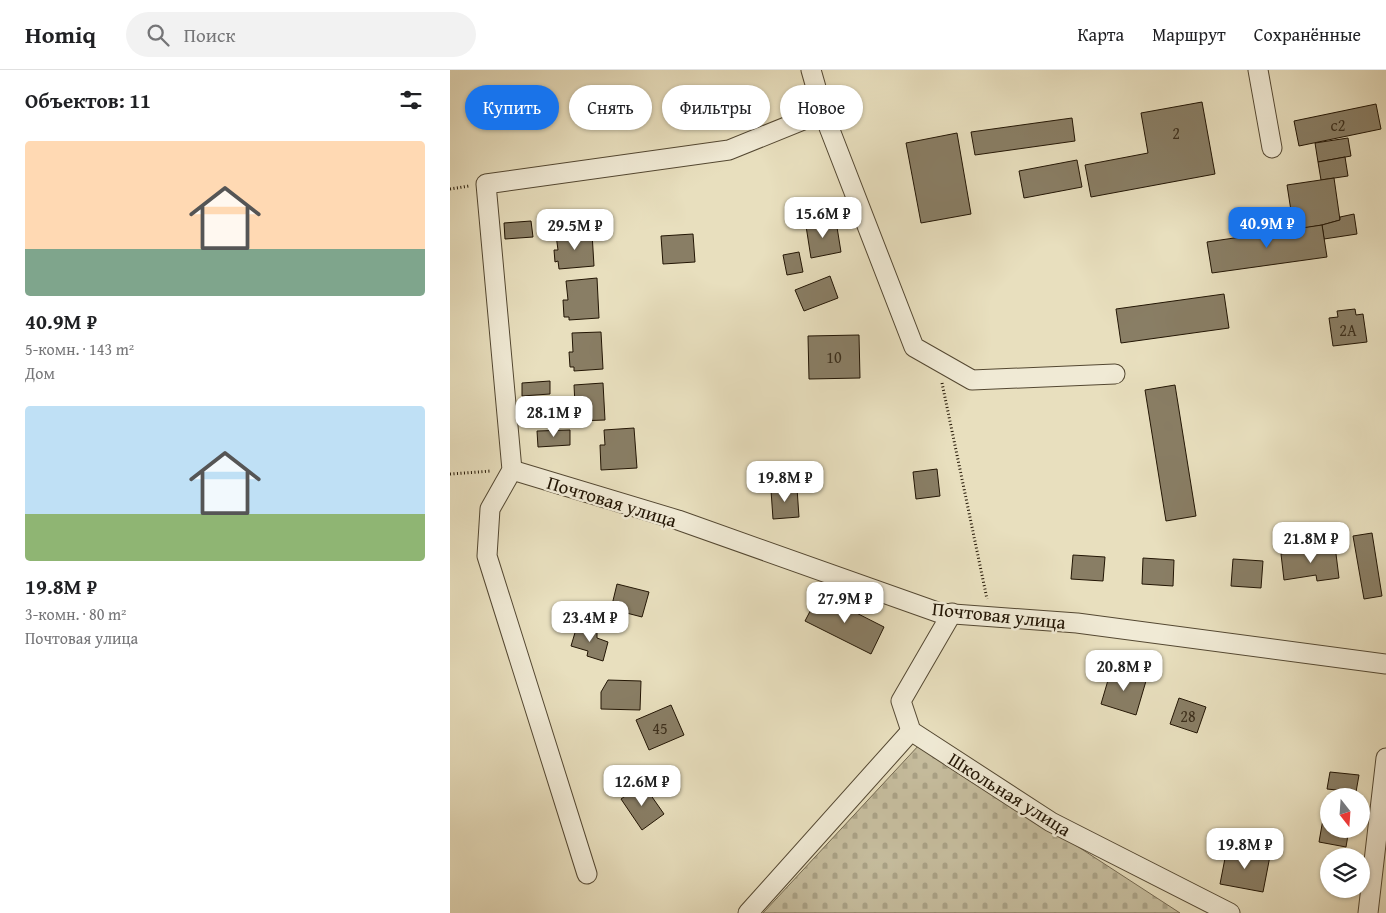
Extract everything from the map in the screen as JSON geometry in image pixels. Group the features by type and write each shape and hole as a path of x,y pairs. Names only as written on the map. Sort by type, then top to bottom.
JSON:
{"street":[{"path":"811,70 815,85"},
{"path":"1258,70 1272,148"},
{"path":"587,874 487,556 490,509 512,470 486,184 729,150 780,129"},
{"path":"830,130 914,347 972,380 1115,374"},
{"name":"Почтовая улица","path":"512,470 678,520 940,612 1077,623 1386,664"},
{"path":"748,913 911,731 901,701 952,613"},
{"name":"Школьная улица","path":"911,731 1051,822 1230,913"},
{"path":"1368,913 1386,758"}],"path":[{"path":"937,360 990,616"},
{"path":"450,474 512,470"}],"green space":[{"path":"920,744 1180,913 763,913"}],"building":[{"path":"1202,102 1215,174 1091,197 1085,165 1148,153 1141,113"},
{"path":"1376,104 1381,129 1299,146 1294,121"},
{"path":"1072,118 1075,141 975,155 971,132"},
{"path":"957,133 971,214 921,223 906,143"},
{"path":"1348,138 1351,156 1318,162 1315,143"},
{"path":"1345,157 1348,176 1321,180 1318,162"},
{"path":"1077,160 1082,187 1024,198 1019,171"},
{"path":"1334,178 1340,220 1294,230 1287,185"},
{"path":"1354,214 1357,234 1324,239 1322,225 1340,220 1340,217"},
{"path":"531,221 533,237 505,239 504,223"},
{"path":"836,221 841,252 811,258 806,226"},
{"path":"1322,225 1327,257 1212,273 1207,242"},
{"path":"592,233 594,266 559,269 558,261 555,262 554,250 558,250 556,235"},
{"path":"693,234 695,262 663,264 661,236"},
{"path":"799,252 803,272 787,275 783,255"},
{"path":"830,276 838,298 804,311 795,290"},
{"path":"597,278 599,318 569,320 569,317 564,317 563,300 568,300 566,281"},
{"path":"1224,294 1229,328 1121,343 1116,309"},
{"path":"1355,309 1356,315 1363,314 1367,342 1333,346 1329,318 1338,317 1337,311"},
{"path":"601,332 603,369 574,371 574,367 570,367 569,352 573,352 572,333"},
{"path":"859,335 860,378 809,379 808,336"},
{"path":"550,381 550,394 522,396 522,383"},
{"path":"603,383 605,420 576,421 576,418 572,418 571,405 575,405 574,385"},
{"path":"1175,385 1196,516 1166,521 1145,390"},
{"path":"634,428 637,468 601,470 600,445 605,445 604,430"},
{"path":"570,430 570,445 538,447 537,431"},
{"path":"937,469 940,496 916,499 913,472"},
{"path":"797,488 799,517 773,519 771,490"},
{"path":"1372,533 1382,596 1364,599 1353,536"},
{"path":"1335,546 1339,578 1317,581 1316,575 1284,580 1281,554"},
{"path":"1073,555 1105,557 1103,581 1071,579"},
{"path":"1143,558 1174,560 1173,586 1142,584"},
{"path":"1233,559 1263,561 1261,588 1231,586"},
{"path":"617,584 649,592 642,617 611,609"},
{"path":"819,594 884,627 871,654 805,621"},
{"path":"577,626 597,632 597,638 608,642 603,661 587,656 588,651 571,646"},
{"path":"1111,670 1146,681 1136,715 1101,704"},
{"path":"608,680 641,681 640,710 601,709 601,692"},
{"path":"1179,698 1206,707 1197,733 1170,724"},
{"path":"671,705 684,735 649,750 636,720"},
{"path":"1330,772 1359,775 1357,788 1327,788"},
{"path":"643,784 664,814 642,830 621,799"},
{"path":"1320,836 1320,838 1348,838 1346,847 1319,842"},
{"path":"1227,848 1270,856 1263,892 1220,884"}]}
